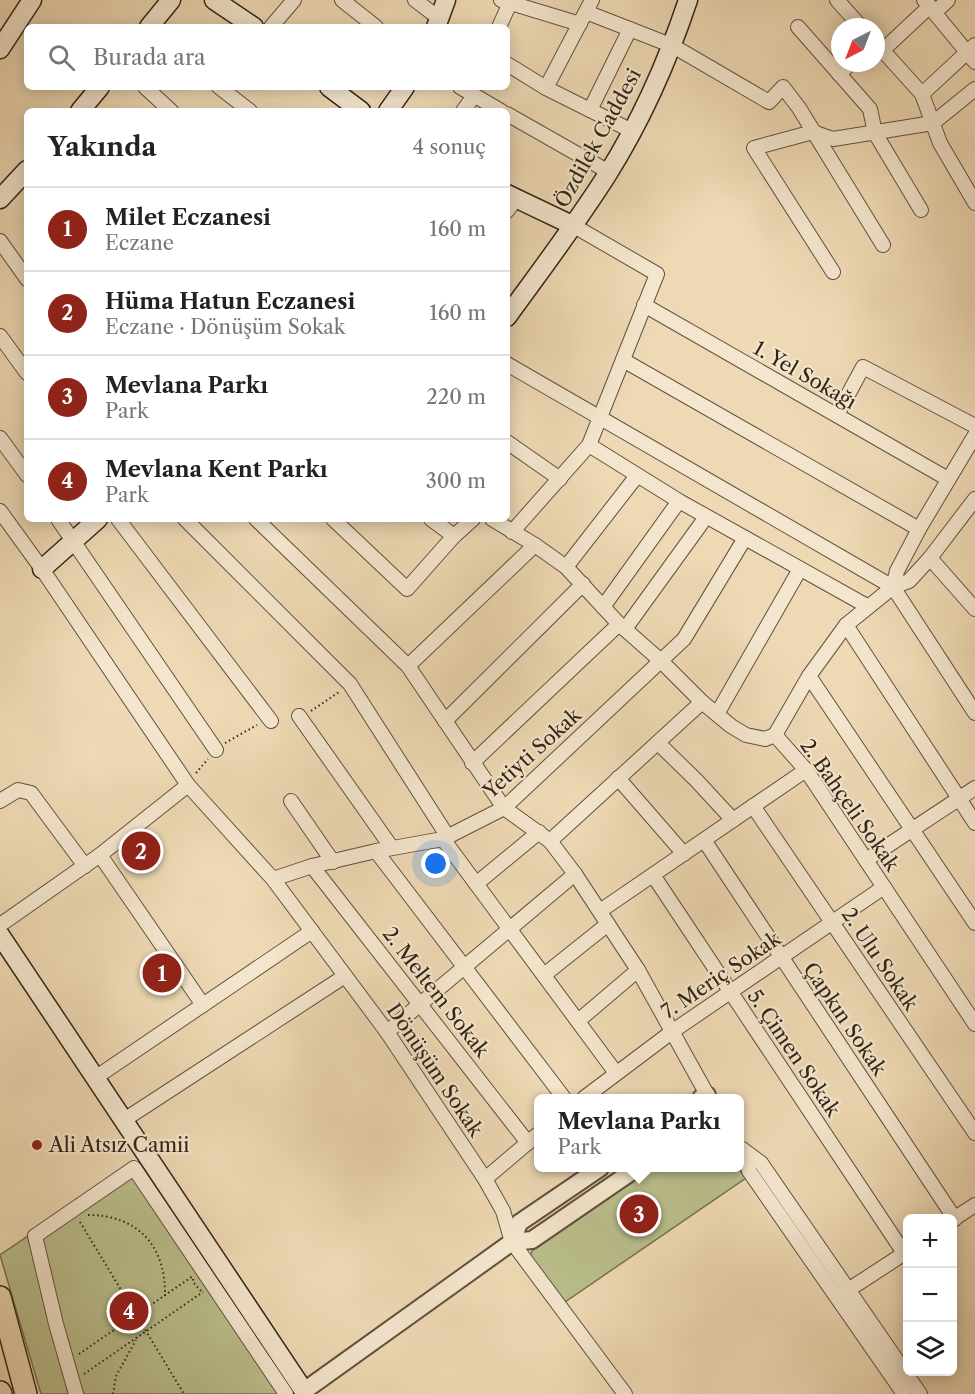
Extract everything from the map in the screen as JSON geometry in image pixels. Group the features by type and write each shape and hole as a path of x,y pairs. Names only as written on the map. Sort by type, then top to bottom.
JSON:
{"main road":[{"path":"0,49 32,0"},
{"path":"151,24 171,0"},
{"path":"438,23 446,0"},
{"name":"Özdilek Caddesi","path":"510,313 574,226 609,172 632,131 673,46 688,0"},
{"path":"218,1 250,24"},
{"path":"84,108 98,90"},
{"path":"331,90 342,105"},
{"path":"390,108 403,90"},
{"path":"0,199 24,180"},
{"path":"510,201 574,226"},
{"path":"42,569 95,522"},
{"path":"0,935 124,1120 295,1392"},
{"path":"0,1297 29,1394"}],"street":[{"path":"274,24 294,0"},
{"path":"342,0 372,24"},
{"path":"415,0 438,23"},
{"path":"837,0 853,18"},
{"path":"885,42 930,6 948,0"},
{"path":"500,24 506,1 586,12 673,46 769,102 783,87 799,108 883,245"},
{"path":"922,94 972,53 930,6"},
{"path":"546,88 586,12"},
{"path":"798,27 870,109 875,133 921,210"},
{"path":"590,110 630,29"},
{"path":"885,54 922,94 940,143 972,192"},
{"path":"510,66 546,88 632,131"},
{"path":"833,272 754,148 813,132 833,139 933,123 975,89"},
{"path":"148,90 168,108"},
{"path":"223,90 246,108"},
{"path":"464,108 468,90 496,108"},
{"path":"510,116 609,172"},
{"path":"512,532 589,445 657,274 574,226"},
{"path":"0,241 24,275"},
{"name":"1. Yel Sokağı","path":"644,305 948,479"},
{"path":"0,336 24,369"},
{"path":"623,360 919,529"},
{"path":"510,366 893,587 975,713"},
{"path":"837,415 863,367 975,426"},
{"path":"893,587 897,572 919,529 975,435"},
{"path":"0,438 24,471"},
{"path":"510,444 560,479"},
{"path":"589,445 636,477 867,606"},
{"path":"566,567 636,477"},
{"path":"775,735 809,676 846,625 893,587 909,581 930,558 975,499"},
{"path":"603,607 679,501"},
{"name":"Dönüşüm Sokak","path":"0,511 5,529 42,569 188,785 273,879 387,1032 485,1179 502,1211 512,1242 625,1394"},
{"path":"472,763 622,627 706,517"},
{"path":"60,522 216,750"},
{"path":"120,522 271,721"},
{"path":"188,522 350,684 476,884 616,1073"},
{"path":"259,522 408,666 504,808 544,836 575,874 638,970 673,1031 704,1094"},
{"path":"336,522 407,589 454,536 470,522"},
{"path":"435,522 454,536"},
{"name":"2. Bahçeli Sokak","path":"497,522 566,567 622,627 717,714 746,735 765,739 775,735 806,770 975,1024"},
{"name":"Yetiyti Sokak","path":"273,879 312,866 446,838 504,808 684,639 745,538"},
{"path":"408,666 535,545"},
{"path":"930,558 975,609"},
{"path":"717,714 800,569"},
{"path":"445,720 582,584"},
{"path":"846,625 975,824"},
{"path":"809,676 975,923"},
{"path":"476,884 544,836 618,778 702,702"},
{"path":"299,716 392,848"},
{"path":"657,743 733,820"},
{"path":"600,911 806,770"},
{"path":"618,778 684,854"},
{"path":"0,925 100,855 188,785"},
{"path":"866,860 975,788"},
{"path":"0,801 18,790 31,793 85,866"},
{"path":"291,801 333,862"},
{"name":"2. Ulu Sokak","path":"753,806 975,1133"},
{"name":"Çapkın Sokak","path":"704,840 949,1214"},
{"path":"376,851 561,1094"},
{"path":"100,855 203,1005"},
{"name":"2. Meltem Sokak","path":"312,866 533,1138"},
{"path":"387,1032 575,874"},
{"name":"5. Çimen Sokak","path":"653,875 903,1248"},
{"name":"7. Meriç Sokak","path":"589,1094 673,1031 884,887"},
{"path":"544,975 608,924"},
{"path":"95,1078 312,931"},
{"path":"578,1021 638,970"},
{"path":"124,1120 345,976"},
{"path":"485,1179 533,1138"},
{"path":"744,1156 749,1171 920,1394"},
{"path":"74,1388 35,1236 134,1168 213,1285 295,1392 512,1242 532,1240 630,1172"},
{"path":"512,1242 519,1224 593,1172"},
{"path":"957,1217 975,1205"},
{"path":"843,1294 903,1254"},
{"path":"843,1294 904,1394"}],"path":[{"path":"75,1215 184,1394"},
{"path":"83,1215 117,1219 143,1234 152,1243 162,1263 165,1296"},
{"path":"66,1362 203,1269"},
{"path":"74,1388 146,1331 213,1285"},
{"path":"113,1394 116,1376 138,1337"}],"green space":[{"path":"139,1161 298,1394 41,1394 0,1255"},
{"path":"647,1172 741,1172 746,1178 565,1302 530,1257 532,1251"}],"place":[{"name":"Hüma Hatun Eczanesi","path":"141,851"},
{"name":"Milet Eczanesi","path":"162,973"},
{"name":"Ali Atsız Camii","path":"37,1145"},
{"name":"Mevlana Parkı","path":"639,1214"},
{"name":"Mevlana Kent Parkı","path":"129,1311"}]}
